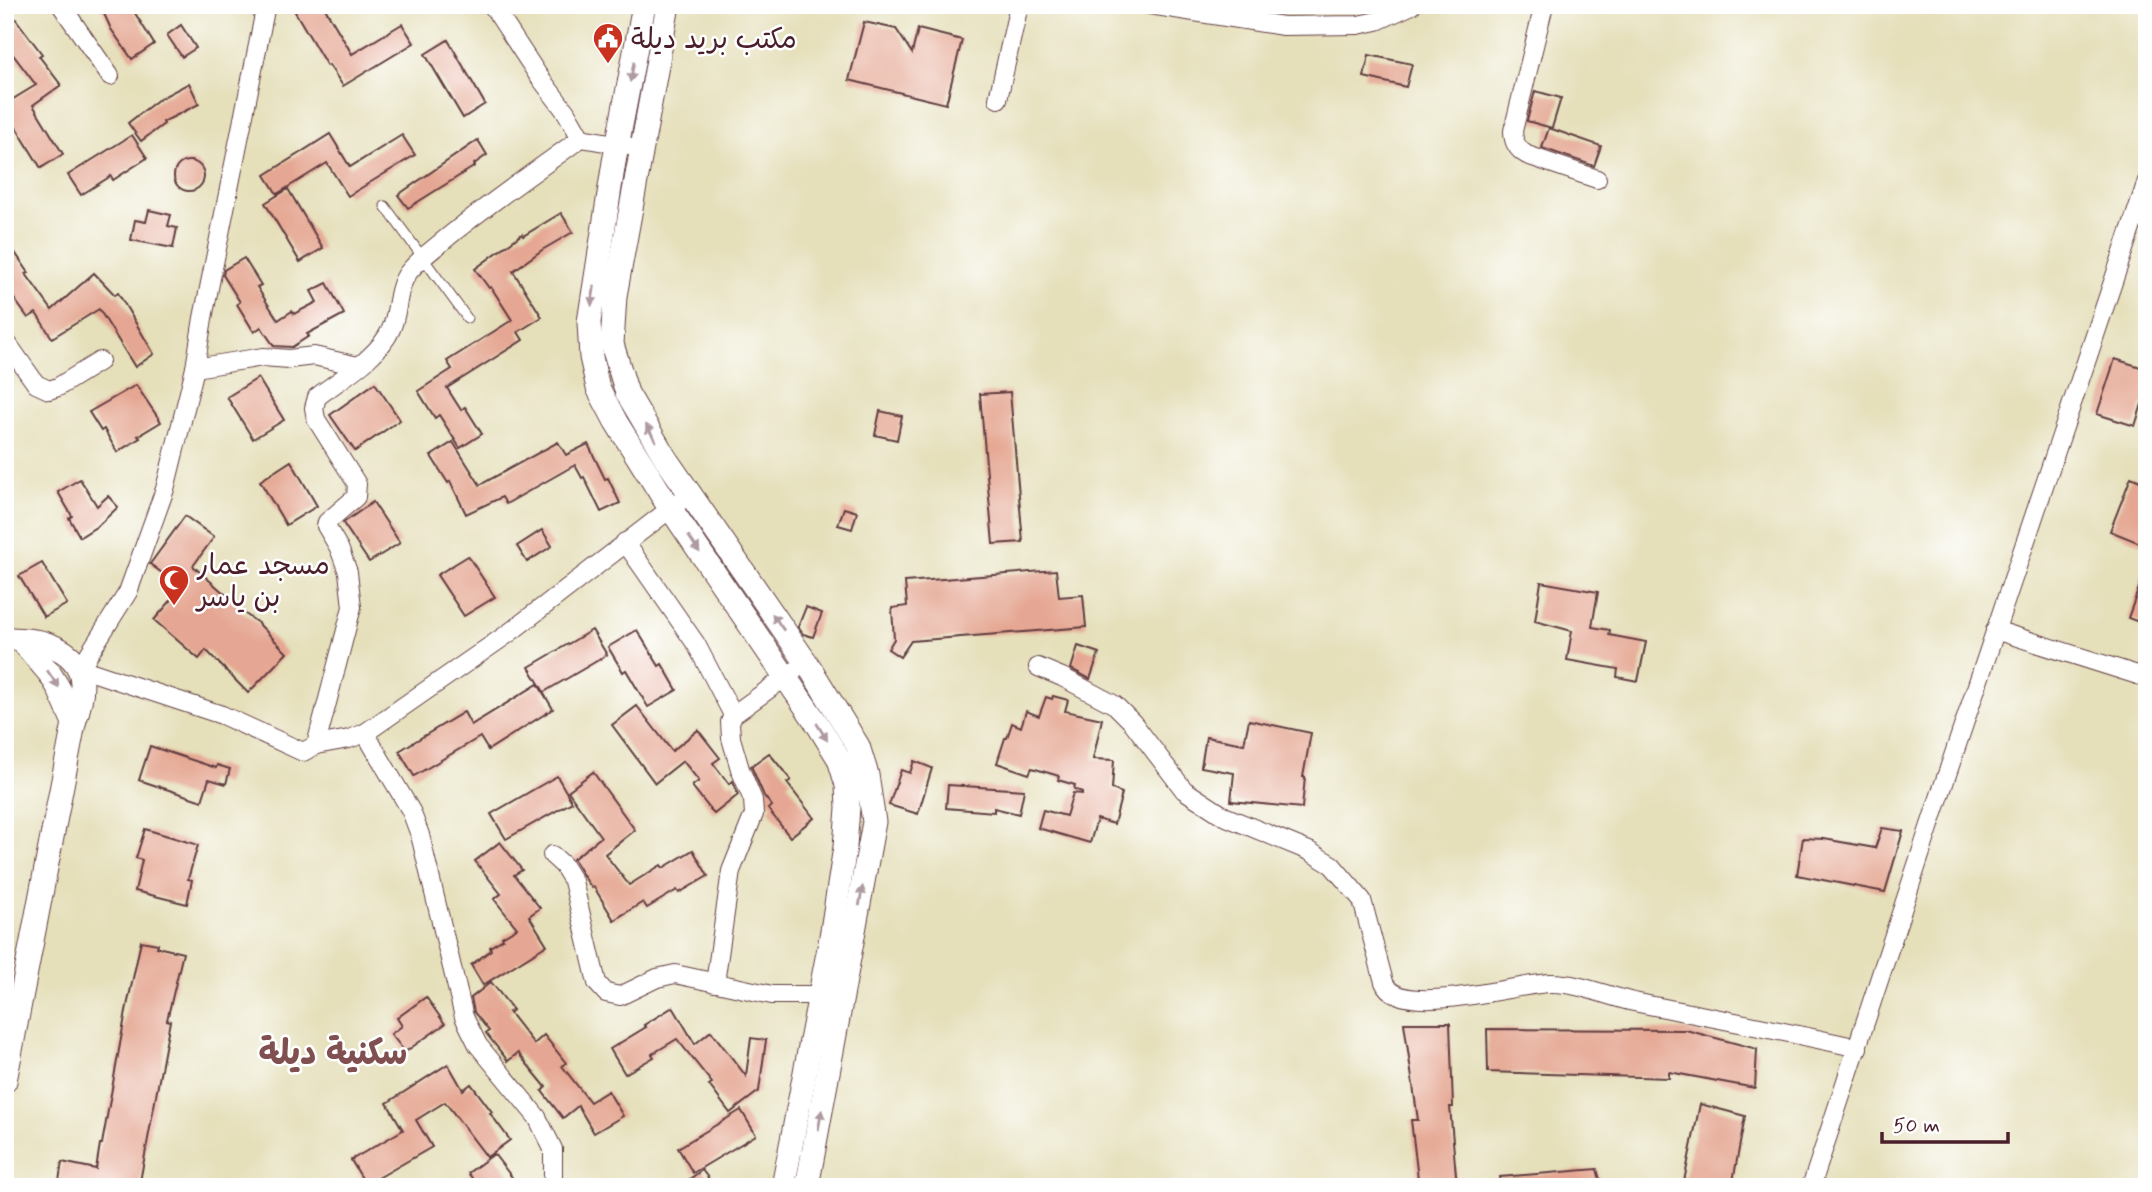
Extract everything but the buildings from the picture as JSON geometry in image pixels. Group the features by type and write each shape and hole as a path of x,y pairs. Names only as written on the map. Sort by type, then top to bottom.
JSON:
{"street":[{"path":"61,5 110,76"},
{"path":"5,1082 74,723 84,687 80,668 128,592 165,489 195,368 266,5"},
{"path":"492,5 581,138"},
{"path":"644,5 589,322 591,357 598,388 670,508 818,725 839,759 847,785 845,847 831,937 783,1187"},
{"path":"668,5 615,296 612,344 627,393 666,459 806,663 858,746 867,775 874,822 807,1187"},
{"path":"998,99 1019,5"},
{"path":"1150,5 1283,26 1358,25 1377,21 1412,5"},
{"path":"1544,5 1513,137 1518,148 1527,155 1597,179"},
{"path":"316,745 352,607 348,572 326,526 327,522 356,497 357,484 316,419 314,408 317,397 359,366 388,336 407,273 458,228 581,138 642,148"},
{"path":"1811,1187 2147,181"},
{"path":"5,340 36,384 49,390 100,361"},
{"path":"195,368 263,357 289,359 314,356 359,366"},
{"path":"14,639 43,642 66,654 80,668 222,715 303,752 316,745 365,733 509,633 690,494"},
{"path":"625,542 696,644 733,715"},
{"path":"1995,630 2147,678"},
{"path":"14,639 50,674 74,723"},
{"path":"715,983 731,871 754,814 753,800 731,738 730,722 733,715 806,663"},
{"path":"1038,667 1115,705 1133,723 1184,790 1224,816 1309,852 1332,865 1362,900 1386,988 1394,994 1438,1000 1526,985 1570,985 1630,1001 1858,1048"},
{"path":"365,733 411,811 421,835 464,1017 478,1045 537,1117 553,1149 553,1187"},
{"path":"552,855 563,865 573,881 597,983 606,992 620,996 657,978 675,974 772,995 818,995 842,1000"}],"lane":[{"path":"385,206 467,318"}],"place":[{"name":"مكتب بريد ديلة","path":"608,65"},
{"name":"مسجد عمار بن ياسر","path":"174,607"}],"district":[{"name":"سكنية ديلة","path":"333,1052"}]}
